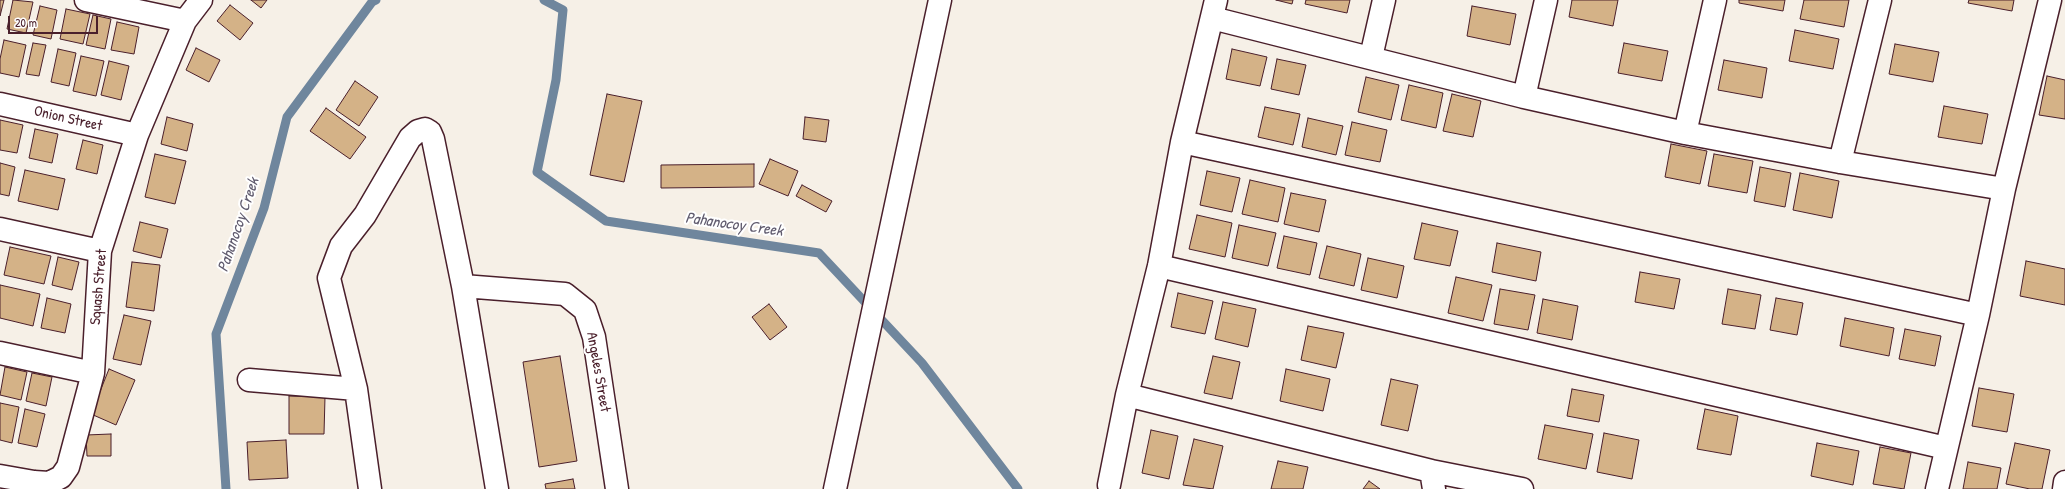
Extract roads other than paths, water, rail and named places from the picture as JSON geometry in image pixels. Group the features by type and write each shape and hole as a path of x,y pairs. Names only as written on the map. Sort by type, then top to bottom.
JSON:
{"street":[{"path":"86,0 185,21"},
{"name":"Squash Street","path":"0,476 49,483 61,477 68,467 93,373 100,251 136,134 185,21 201,0"},
{"path":"835,489 888,235 940,0"},
{"path":"1371,57 1384,0"},
{"path":"1524,97 1546,0"},
{"path":"1685,132 1715,0"},
{"path":"1840,162 1880,0"},
{"path":"1937,489 1978,315 2004,189 2050,0"},
{"path":"1109,485 1127,395 1159,266 1182,142 1214,9 1371,57 1524,97 1685,132 1840,162 2004,189"},
{"name":"Onion Street","path":"0,104 136,134"},
{"path":"370,489 356,389 329,278 341,246 365,215 410,138 418,131 425,129 430,132 433,140 463,286 497,489"},
{"path":"1182,142 1978,315"},
{"path":"0,229 100,251"},
{"path":"1159,266 1946,448"},
{"name":"Angeles Street","path":"463,286 565,294 585,310 594,337 617,489"},
{"path":"0,353 93,373"},
{"path":"249,380 356,389"},
{"path":"1127,395 1433,480 1522,489"},
{"path":"2064,489 2065,482"}],"waterway":[{"name":"Pahanocoy Creek","path":"226,489 216,334 264,208 287,117 372,2 376,0"},
{"name":"Pahanocoy Creek","path":"544,0 563,10 556,80 537,172 606,221 819,253 922,363 1018,489"}]}
